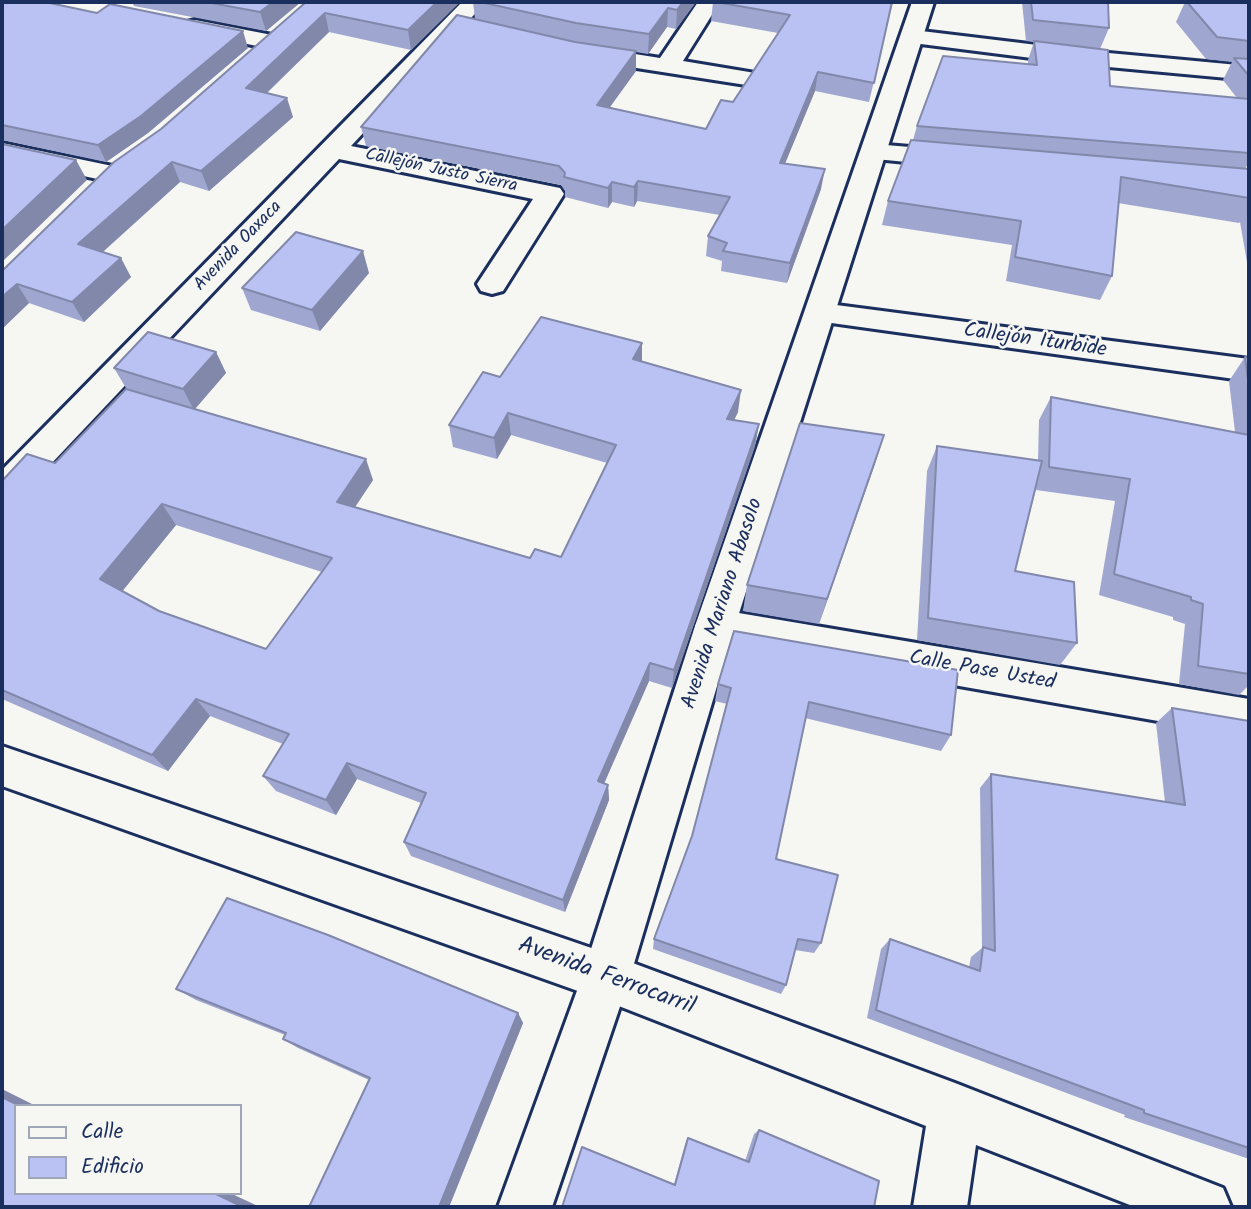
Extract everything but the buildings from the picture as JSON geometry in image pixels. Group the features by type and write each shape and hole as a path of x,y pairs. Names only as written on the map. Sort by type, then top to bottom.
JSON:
{"street":[{"name":"Avenida Oaxaca","path":"2,492 332,150 467,27 475,2"},
{"path":"667,66 709,2"},
{"name":"Avenida Mariano Abasolo","path":"525,1207 606,977 715,626 923,2"},
{"path":"167,22 281,34 251,60"},
{"path":"913,37 1087,58 1249,73"},
{"path":"562,49 746,78"},
{"name":"Callejón Justo Sierra","path":"332,150 550,194 492,284"},
{"path":"2,151 121,167 92,193"},
{"path":"874,152 985,162"},
{"name":"Callejón Iturbide","path":"821,313 1249,370"},
{"name":"Calle Pase Usted","path":"715,626 1249,718"},
{"name":"Avenida Ferrocarril","path":"2,766 606,977 1204,1207"},
{"path":"940,1207 955,1110"}]}
